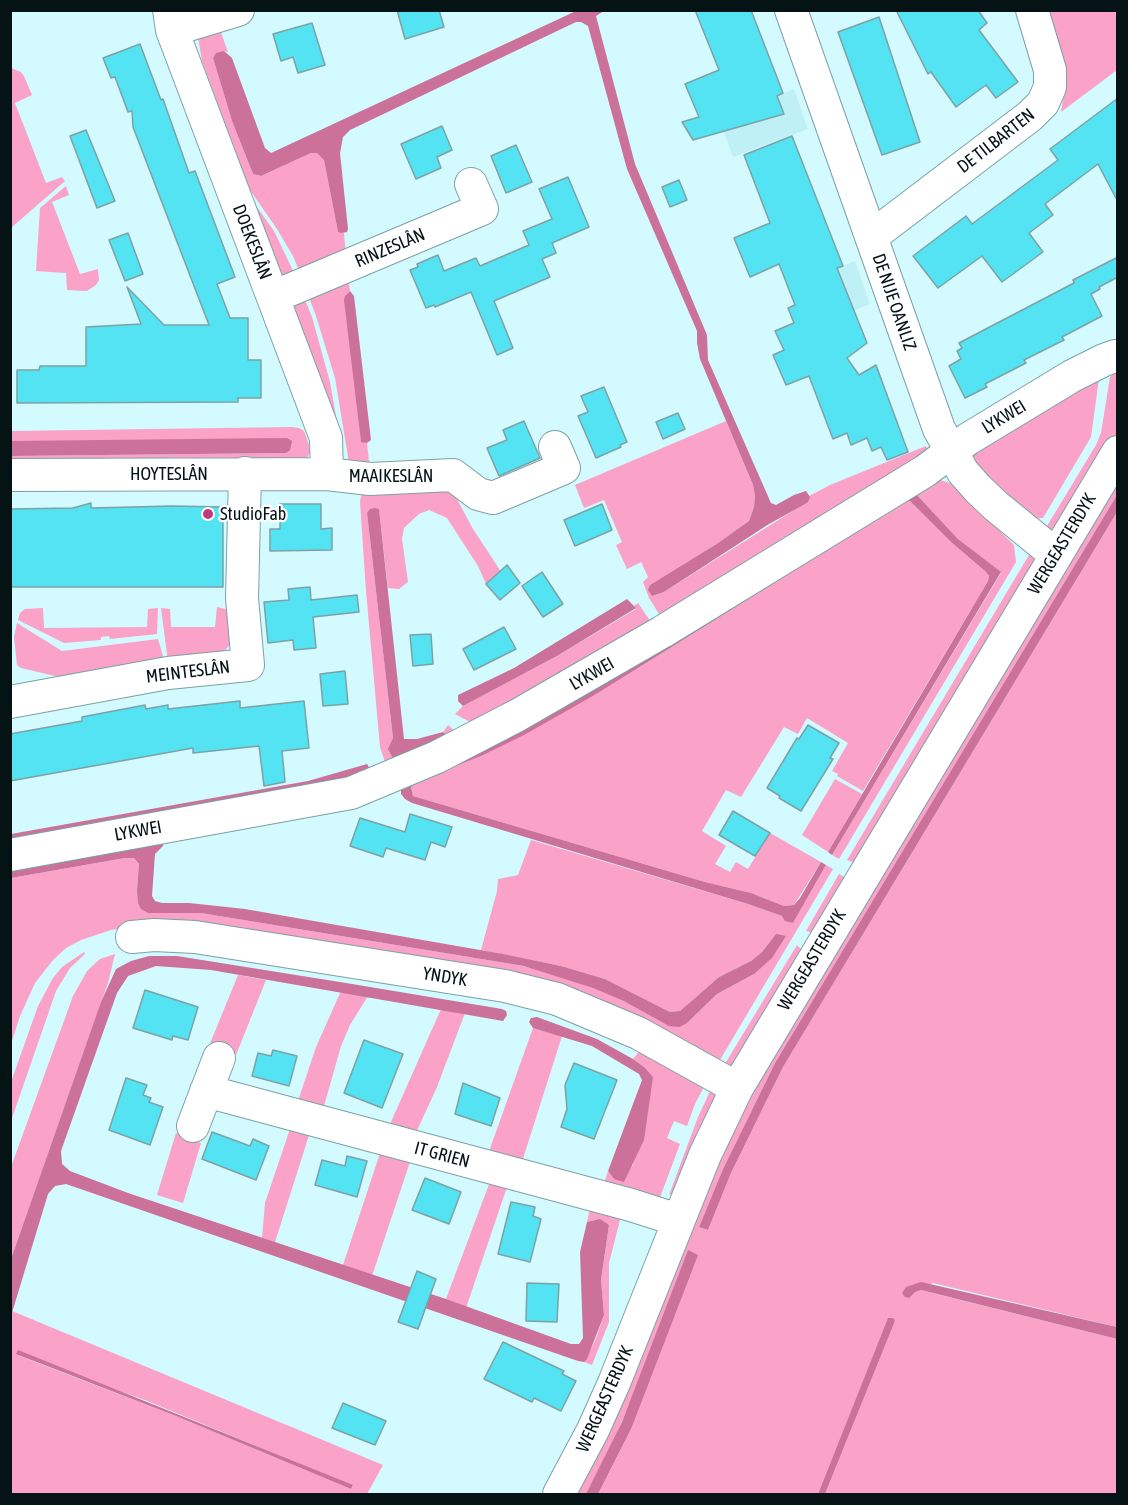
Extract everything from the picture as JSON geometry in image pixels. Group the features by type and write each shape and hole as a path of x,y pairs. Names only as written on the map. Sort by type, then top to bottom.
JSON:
{"street":[{"path":"171,20 238,10"},
{"name":"DE NIJE OANLIZ","path":"791,10 939,429 963,472 978,489 1056,555"},
{"name":"DE TILBARTEN","path":"871,237 1030,116 1043,103 1050,87 1050,70 1032,10"},
{"name":"DOEKESLÂN","path":"171,20 326,438 327,474"},
{"name":"RINZESLÂN","path":"273,297 482,209 471,184"},
{"name":"LYKWEI","path":"10,855 330,797 373,785 437,757 594,673 925,471 968,439 1072,376 1104,360 1118,357"},
{"name":"MAAIKESLÂN","path":"327,474 370,479 453,475 478,494 493,498 564,468 555,447"},
{"name":"WERGEASTERDYK","path":"559,1494 610,1392 705,1155 737,1088 1118,452"},
{"name":"MEINTESLÂN","path":"10,702 168,673 248,665 242,598 245,473"},
{"name":"HOYTESLÂN","path":"10,475 327,474"},
{"name":"YNDYK","path":"132,937 154,935 195,937 505,986 557,999 638,1033 737,1088"},
{"path":"193,1126 219,1058"},
{"name":"IT GRIEN","path":"206,1091 631,1205 678,1220"}],"shaded area":[{"path":"576,11 604,11 596,16 635,164 707,335 708,360 771,503 776,505 806,491 810,497 808,502 769,524 664,592 652,596 648,590 650,585 749,521 755,496 753,485 700,359 697,331 627,169 588,26 576,22 350,130 343,137 340,153 348,229 347,232 341,233 338,232 324,160 317,153 311,153 261,176 253,174 232,121 213,58 216,53 224,51 232,58 265,148 271,153"},
{"path":"1048,11 1117,11 1117,70 1061,112 1067,76"},
{"path":"218,24 228,52 224,51 213,58 232,121 253,174 261,176 311,153 317,153 324,159 338,232 344,233 346,255 302,277 277,229 250,190 202,61 197,31"},
{"path":"193,32 197,63 239,176 246,192 274,231 297,279 284,284 277,281 271,270 186,44"},
{"path":"11,68 21,72 32,95 15,103 46,183 62,177 65,181 11,228"},
{"path":"794,89 808,129 733,157 719,119"},
{"path":"66,186 69,195 52,202 80,274 98,269 99,280 87,291 67,290 66,273 36,271 40,208"},
{"path":"855,261 870,304 806,330 787,288"},
{"path":"348,277 350,291 345,296 361,441 367,443 370,470 350,469 335,378 307,292"},
{"path":"350,291 354,296 371,440 367,443 361,442 344,300"},
{"path":"303,295 312,317 330,382 343,456 341,457 290,302"},
{"path":"1117,370 1117,435 1062,526 1044,531 1096,445 1101,433 1110,377"},
{"path":"1100,371 1091,437 1043,518 1031,519 970,460 974,446"},
{"path":"726,421 753,485 754,507 749,521 650,585 652,596 664,592 807,502 809,496 830,485 926,446 931,458 674,619 659,614 649,598 643,582 648,577 641,562 627,569 616,545 622,542 604,500 584,508 575,485"},
{"path":"292,427 304,431 309,445 310,452 307,458 300,463 11,466 10,456 286,453 11,441 11,431"},
{"path":"287,438 292,441 290,450 286,453 11,456 11,441"},
{"path":"1117,470 1117,495 775,1063 723,1169 699,1227 708,1230 731,1173 783,1067 1117,512 1117,1327 933,1283 915,1292 921,1290 1117,1339 1117,1494 825,1494 895,1321 888,1319 818,1494 598,1494 631,1429 688,1250 644,1369 611,1447 586,1494 572,1494 738,1107"},
{"path":"937,479 950,483 1014,545 1016,562 839,859 832,855 1001,573 958,539 913,493"},
{"path":"450,486 473,529 513,590 510,592 496,575 486,584 478,566 447,518 429,510 419,514 404,528 402,539 408,582 399,589 388,588 379,509 367,513 393,738 391,745 448,734 443,732 448,725 458,734 385,762 380,747 366,591 360,502 362,490"},
{"path":"912,493 917,495 958,539 1001,572 832,855 828,852 988,581 989,576 985,571 951,542 910,501 904,502 598,693 524,735 481,756 419,780 411,787 413,796 705,882 751,893 784,906 794,905 800,898 821,862 826,865 793,923 785,921 782,916 748,904 412,803 401,794 401,788"},
{"path":"1117,495 1117,512 783,1067 731,1173 708,1230 699,1227 723,1169 775,1063"},
{"path":"910,501 989,576 863,791 832,771 848,743 807,718 798,734 784,727 741,797 726,790 702,831 726,846 715,864 730,872 736,862 748,869 770,833 821,862 794,905 784,906 751,893 705,882 413,796 411,787 419,780 598,693 904,502"},
{"path":"370,509 379,509 404,739 417,739 443,732 450,737 394,760 388,749 393,738 367,513"},
{"path":"1032,550 1036,558 855,863 847,860"},
{"path":"627,599 636,608 557,656 463,706 458,701 458,695 514,668"},
{"path":"638,603 649,619 649,635 470,722 455,714 463,706 557,656 636,609 634,606"},
{"path":"217,607 229,610 231,643 229,646 223,652 168,662 161,608 170,609 171,627 215,627"},
{"path":"43,608 44,628 147,627 148,609 158,608 157,634 110,639 109,636 101,637 101,640 64,643 18,620 20,613 25,609"},
{"path":"17,623 62,651 158,639 165,663 72,680 21,668 17,665 14,637"},
{"path":"367,764 370,769 332,784 11,843 11,834 308,781"},
{"path":"835,779 862,794 828,852 802,835"},
{"path":"531,840 748,904 782,916 793,923 826,865 833,869 717,1065 646,1026 127,927 81,940 66,948 53,960 35,983 20,1016 11,1044 11,878 125,858 134,858 139,864 137,890 148,913 201,913 524,966 553,973 687,1023 717,994 754,974 776,934 762,952 751,961 719,977 680,1011 670,1012 605,979 561,966 481,950 497,891 498,879 518,875"},
{"path":"164,841 163,846 155,854 152,896 155,901 245,909 561,966 605,979 670,1012 680,1011 719,977 751,961 762,952 776,934 786,936 772,958 754,974 717,994 687,1023 679,1027 669,1026 624,1001 593,988 524,966 201,913 148,913 141,909 138,903 139,864 134,858 11,878 11,861"},
{"path":"839,874 844,877 847,885 818,934 806,931"},
{"path":"797,945 806,954 741,1058 732,1065 723,1067"},
{"path":"84,952 85,954 70,968 56,991 11,1121 11,1082 38,1006 53,978 62,967"},
{"path":"115,954 108,983 11,1259 11,1167 73,996 87,971 100,959"},
{"path":"149,956 177,956 346,983 502,1009 507,1015 503,1021 211,970 156,966 128,976 117,993 61,1151 62,1164 70,1171 128,1193 446,1299 571,1344 579,1344 583,1338 580,1252 587,1222 600,1219 609,1225 601,1280 604,1315 587,1359 584,1362 578,1361 66,1184 55,1186 48,1194 11,1316 11,1259 101,1002 116,969 131,961"},
{"path":"238,975 266,980 236,1055 209,1046"},
{"path":"341,991 368,996 350,1025 341,1046 322,1113 296,1107 316,1047"},
{"path":"441,1009 465,1013 437,1087 414,1137 387,1131"},
{"path":"537,1017 597,1039 633,1059 653,1077 644,1140 624,1182 614,1179 608,1171 642,1080 639,1074 592,1046 533,1028 529,1022 531,1018"},
{"path":"533,1028 562,1036 521,1165 487,1157"},
{"path":"642,1048 706,1083 687,1126 674,1121 667,1138 680,1144 659,1200 603,1187 608,1171 614,1179 633,1165 644,1067 633,1059"},
{"path":"712,1087 717,1098 680,1189 669,1195 698,1117"},
{"path":"292,1123 311,1129 275,1242 262,1238 265,1203"},
{"path":"176,1133 201,1143 183,1203 157,1195"},
{"path":"381,1150 412,1156 372,1276 343,1265"},
{"path":"491,1179 508,1184 466,1308 446,1299"},
{"path":"591,1204 622,1212 609,1263 609,1322 592,1365 584,1362 595,1341 604,1315 601,1280 609,1225 595,1220 587,1222"},
{"path":"688,1250 698,1255 631,1429 598,1494 586,1494 622,1422"},
{"path":"921,1282 1117,1327 1117,1339 921,1290 909,1298 902,1293 906,1287"},
{"path":"12,1311 383,1465 367,1494 11,1494 10,1316","holes":["17,1355 145,1400 353,1486 351,1489 176,1416"]},
{"path":"888,1318 893,1318 895,1321 825,1494 818,1494"},
{"path":"18,1350 353,1485 351,1489 176,1416 16,1354"}],"building":[{"path":"397,10 439,10 444,27 405,39"},
{"path":"695,10 751,10 783,93 777,96 784,114 693,140 682,122 699,117 685,84 719,70"},
{"path":"896,10 978,10 987,23 979,30 1018,82 996,98 986,85 956,107 931,72 928,74"},
{"path":"879,17 920,142 882,155 838,32"},
{"path":"312,23 325,65 298,73 293,57 281,61 273,34"},
{"path":"140,44 161,100 163,99 189,173 195,171 235,277 217,284 230,318 248,318 248,360 261,360 261,398 238,398 238,402 17,403 17,370 39,370 40,366 86,366 86,327 141,324 127,287 164,325 209,325 133,127 132,111 128,112 115,77 111,78 103,58"},
{"path":"1118,98 1118,202 1098,164 1045,204 1053,215 1029,233 1043,252 1002,282 982,256 938,288 913,256 966,216 972,224 1058,160 1050,149"},
{"path":"442,126 452,150 437,157 441,168 416,179 401,144"},
{"path":"86,130 115,201 97,208 70,136"},
{"path":"792,136 843,266 837,268 867,343 847,358 859,375 876,365 908,452 887,460 881,447 872,451 867,438 851,445 847,433 833,439 809,376 786,385 773,355 784,350 775,331 794,323 788,308 795,305 779,264 750,277 734,238 770,223 744,155"},
{"path":"516,145 532,182 506,193 491,156"},
{"path":"568,177 589,227 552,243 556,253 542,259 550,277 494,301 513,348 497,355 471,292 435,307 434,305 426,308 410,270 418,267 417,264 438,255 444,271 476,258 480,266 529,245 523,231 552,219 539,189"},
{"path":"679,180 687,200 670,207 662,187"},
{"path":"128,233 143,274 125,281 109,240"},
{"path":"1118,257 1118,277 1091,294 1102,316 1062,337 1064,340 1024,360 1026,363 985,384 987,387 965,398 949,366 961,359 957,351 962,348 959,343 1074,283 1073,280"},
{"path":"604,387 627,442 596,458 578,416 588,412 581,396"},
{"path":"678,413 685,429 663,439 656,422"},
{"path":"524,421 540,458 499,476 487,448 507,440 503,430"},
{"path":"91,503 91,508 223,507 223,587 10,587 10,509 73,508"},
{"path":"280,504 321,504 321,529 332,528 332,550 270,551 270,529 280,529"},
{"path":"602,504 612,530 575,546 564,520"},
{"path":"507,565 520,583 500,600 486,584"},
{"path":"542,572 563,604 543,617 522,586"},
{"path":"310,587 311,600 357,595 359,612 313,617 316,648 294,650 293,640 268,643 264,602 289,600 288,589"},
{"path":"504,627 516,649 474,670 463,649"},
{"path":"431,634 433,664 413,666 410,635"},
{"path":"345,671 348,704 323,706 320,674"},
{"path":"240,701 240,708 304,701 309,748 282,751 285,782 264,786 259,746 193,753 193,748 10,781 10,734 82,721 82,717 145,705 146,709 168,705 168,709"},
{"path":"808,725 839,743 830,758 833,759 801,811 767,788 797,738 799,739"},
{"path":"733,811 770,833 755,856 719,835"},
{"path":"410,814 452,827 445,847 431,842 425,860 386,848 383,857 350,846 360,818 405,832"},
{"path":"145,990 198,1007 188,1040 173,1036 172,1040 133,1028"},
{"path":"364,1040 403,1054 382,1108 344,1093"},
{"path":"273,1050 297,1056 289,1086 252,1076 258,1053 271,1056"},
{"path":"574,1063 617,1080 594,1139 561,1127 567,1109 565,1085"},
{"path":"126,1078 147,1085 143,1095 151,1098 149,1102 163,1107 150,1145 109,1130"},
{"path":"463,1083 500,1098 491,1126 455,1114"},
{"path":"212,1132 250,1146 253,1139 269,1146 256,1180 202,1159"},
{"path":"347,1156 367,1161 357,1197 315,1185 322,1160 345,1166"},
{"path":"425,1178 461,1192 449,1224 412,1210"},
{"path":"511,1202 535,1207 533,1216 541,1219 530,1262 498,1254"},
{"path":"417,1271 436,1279 418,1329 398,1322"},
{"path":"527,1283 559,1284 557,1322 526,1321"},
{"path":"503,1342 564,1371 562,1374 576,1381 561,1411 534,1398 532,1402 484,1379"},
{"path":"343,1403 386,1421 375,1445 332,1428"}],"place":[{"name":"StudioFab","path":"208,514"}]}
